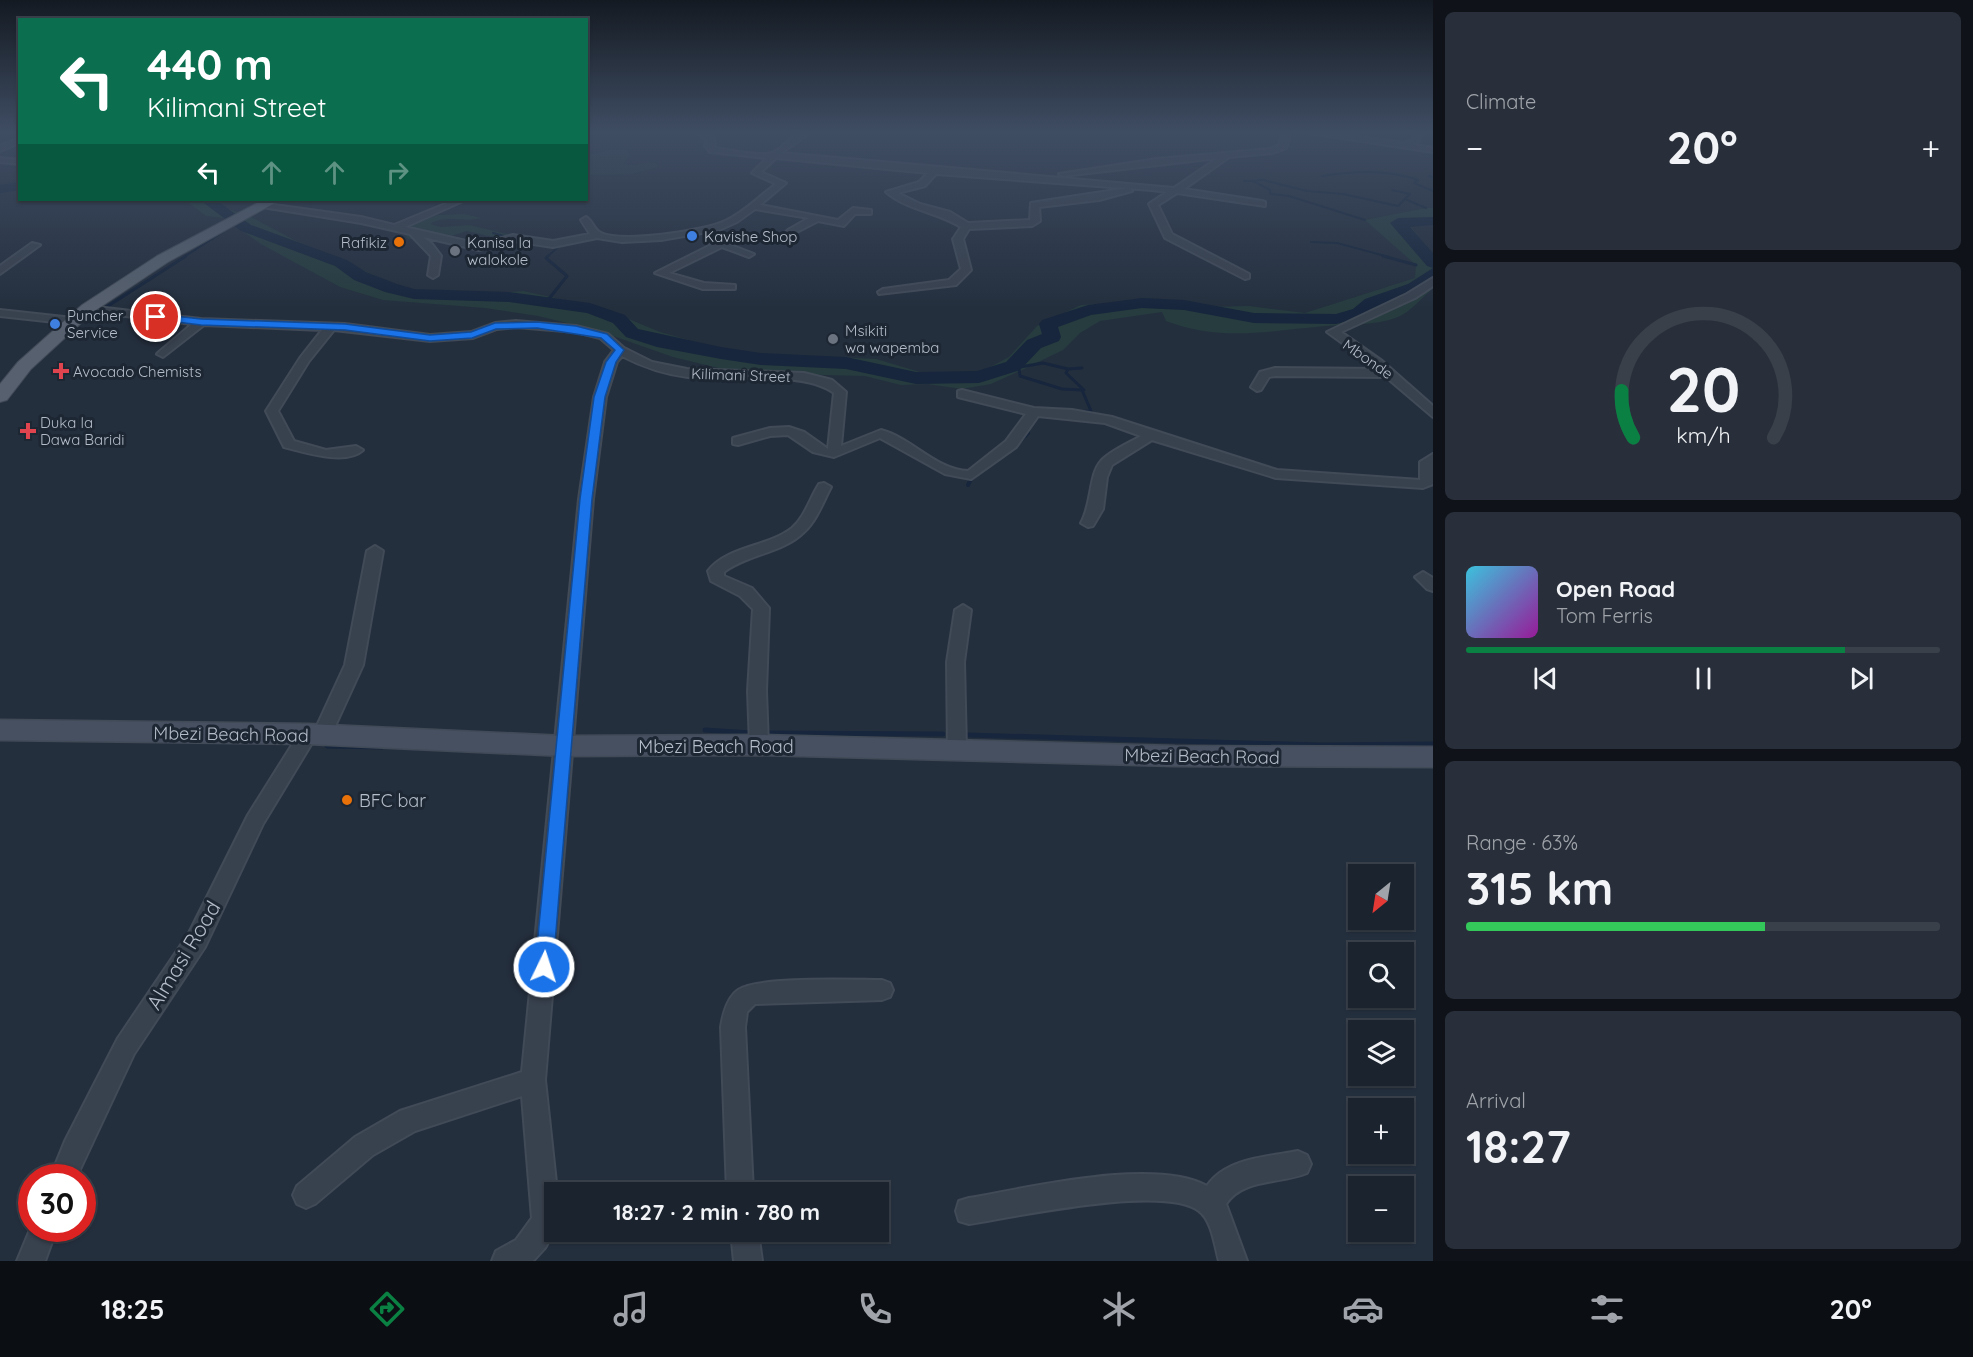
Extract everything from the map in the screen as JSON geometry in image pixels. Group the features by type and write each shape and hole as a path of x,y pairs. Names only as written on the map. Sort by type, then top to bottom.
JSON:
{"main road":[{"path":"0,395 37,350 88,309 162,260 267,203"},
{"name":"Mbezi Beach Road","path":"0,730 315,735 566,746 759,745 1433,758"}],"street":[{"path":"267,203 361,220 484,248 513,238 553,244 598,235 616,239 693,233 729,223 773,190"},
{"path":"898,190 890,192 917,206 947,214 966,226 1032,223 1035,221 1034,205 1121,194 1128,190"},
{"path":"1245,276 1168,236 1153,204 1178,190 1262,204"},
{"path":"395,228 459,201"},
{"path":"750,206 844,223 845,217 853,211 867,212"},
{"path":"791,232 816,218"},
{"path":"586,220 598,235"},
{"path":"883,292 956,282 966,270 958,239 966,226"},
{"path":"411,232 429,246 436,256 433,275"},
{"path":"693,233 749,254"},
{"path":"721,244 660,273 703,286 731,286"},
{"path":"0,271 34,245"},
{"name":"Mbonde","path":"1433,281 1411,296 1333,332 1389,373 1433,413"},
{"name":"Kilimani Street","path":"88,309 201,322 331,326 430,338 472,335 495,326 537,325 576,329 604,336 620,350 648,365 687,373 789,375 835,386 840,392 834,453"},
{"path":"0,313 73,321"},
{"path":"162,354 201,322"},
{"path":"331,326 304,360 272,411 289,444 326,453 356,450"},
{"path":"506,1261 514,1259 537,1239 546,1220 533,1080 552,860 566,746 586,499 598,405 611,362 620,350"},
{"path":"1257,387 1264,375 1275,372 1389,373"},
{"path":"962,394 1034,412 1086,415 1249,467 1286,475 1423,484 1429,480 1427,462 1433,458"},
{"path":"738,441 786,430 796,434 821,452 834,453 849,449 874,435 881,434 952,472 971,475 1011,444 1034,412"},
{"path":"1088,523 1096,509 1100,477 1106,464 1151,435"},
{"path":"759,745 757,691 761,608 746,592 717,578 716,571 725,562 785,538 798,530 824,487"},
{"name":"Almasi Road","path":"68,1164 126,1046 196,940 255,821 315,735 354,665 375,551"},
{"path":"957,750 955,667 958,628 963,610"},
{"path":"740,1182 733,1027 735,1010 741,1000 752,994 882,990"},
{"path":"306,1196 364,1146 409,1120 533,1080"},
{"path":"1211,1203 1223,1185 1238,1176 1298,1164"},
{"path":"969,1211 1141,1187 1196,1191 1211,1203 1233,1261"},
{"path":"31,1261 38,1242"},
{"path":"746,1242 748,1261"}],"green space":[{"path":"186,201 216,201 223,207 251,217 294,240 404,288 476,295 523,291 602,308 660,332 732,352 876,359 923,373 962,377 981,372 1009,357 1037,326 1081,305 1136,302 1210,307 1249,306 1305,313 1415,278 1416,265 1365,220 1426,208 1433,208 1433,222 1410,226 1433,254 1433,288 1403,315 1371,323 1226,333 1206,331 1166,321 1162,312 1100,321 1080,333 1063,350 991,384 962,389 927,384 901,385 865,376 739,373 673,357 596,330 538,316 485,308 383,300 340,287 261,244 224,218 206,216"},
{"path":"464,214 482,218 449,219 430,224 441,227 469,225 511,235 493,237 466,231 444,237 408,239 403,232 390,230 409,227 408,224 411,222 439,215"}],"waterway":[{"path":"1270,190 1270,194 1289,196 1365,220"},
{"path":"1302,190 1343,194 1398,206 1405,199"},
{"path":"1392,190 1410,194 1405,199"},
{"path":"1405,199 1426,208"},
{"path":"208,201 246,228 341,263 360,276 414,294 509,297 590,308 619,319 632,333 657,341 761,359 846,363 916,378 979,377 1013,366 1034,344 1052,337 1048,324 1088,310 1142,303 1184,305 1254,318 1336,319 1359,313 1371,303 1414,288 1433,273"},
{"path":"1433,221 1398,223 1433,263"},
{"path":"184,257 234,225"},
{"path":"493,233 504,236"},
{"path":"1311,242 1337,243 1389,257"},
{"path":"547,257 558,247 553,246"},
{"path":"105,308 186,256"},
{"path":"1383,256 1416,265"},
{"path":"547,257 567,276 548,300"},
{"path":"998,371 1043,363 1068,369"},
{"path":"1068,369 1082,368"},
{"path":"1019,369 1020,376 1062,389 1082,390 1091,411 1073,412"},
{"path":"1068,369 1066,373 1084,390"},
{"path":"1018,443 1028,433 1027,426"},
{"path":"968,485 971,479 987,466"},
{"path":"705,730 751,733"},
{"path":"766,733 943,734"},
{"path":"969,735 1320,745 1433,744"},
{"path":"327,746 382,747"}],"place":[{"name":"Kavishe Shop","path":"692,236"},
{"name":"Rafikiz","path":"399,242"},
{"name":"Kanisa la walokole","path":"455,251"},
{"name":"Puncher Service","path":"55,324"},
{"name":"Msikiti wa wapemba","path":"833,339"},
{"name":"Avocado Chemists","path":"61,371"},
{"name":"Duka la Dawa Baridi","path":"28,431"},
{"name":"BFC bar","path":"347,800"}],"route":[{"path":"156,317 201,322 345,327 430,338 472,335 495,326 537,325 576,329 604,336 620,350 611,362 600,397 586,499 544,967"}]}
